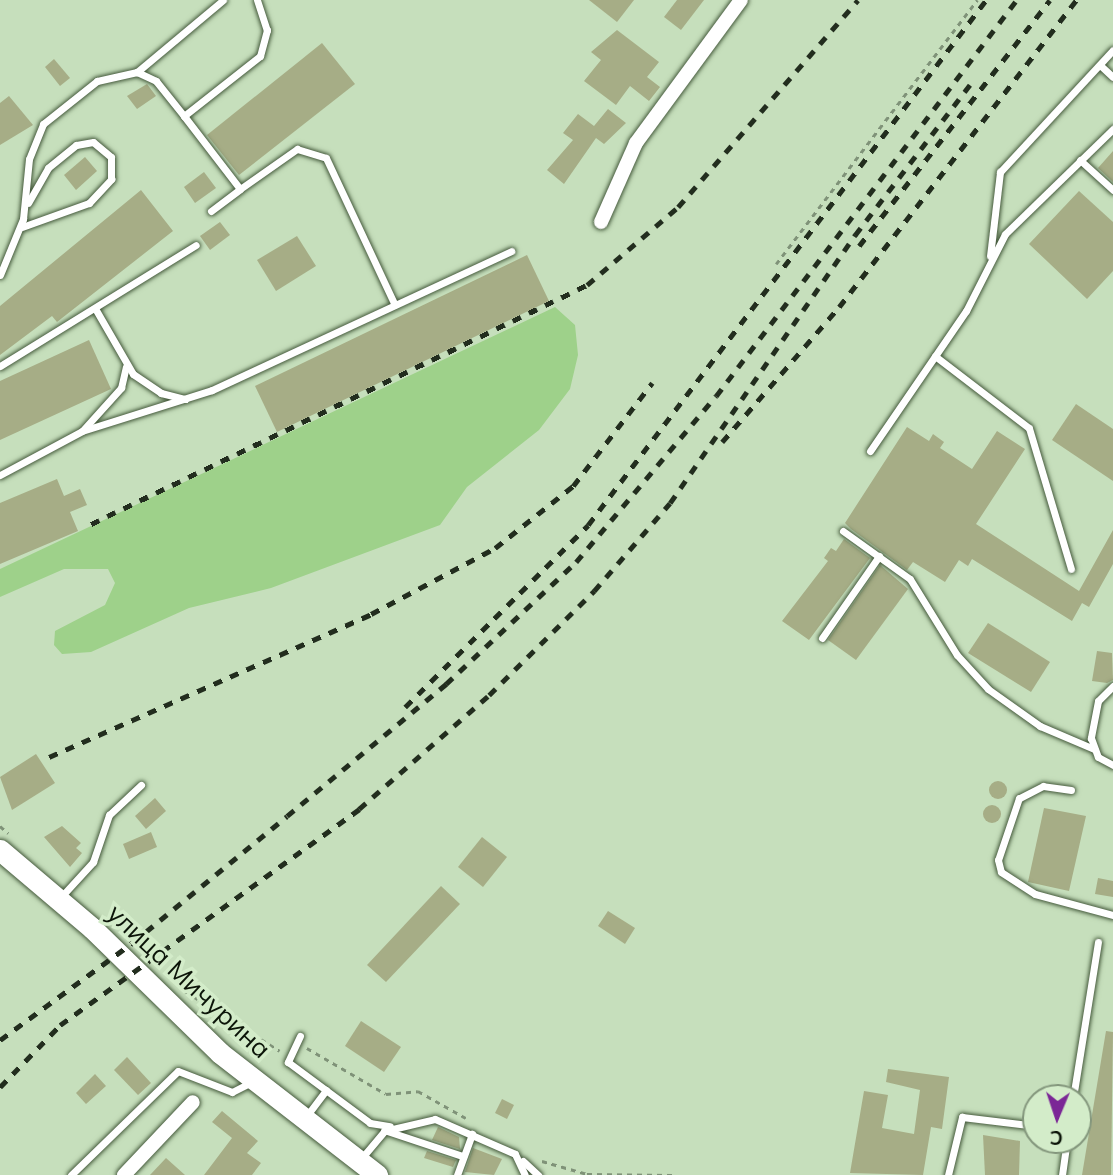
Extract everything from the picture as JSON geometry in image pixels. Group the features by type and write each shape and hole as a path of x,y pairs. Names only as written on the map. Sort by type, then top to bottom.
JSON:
{"main road":[{"name":"улица Мичурина","path":"5,842 59,900 254,1081 377,1175"}],"street":[{"path":"601,222 636,142 741,0"},
{"path":"124,1175 193,1102"}],"lane":[{"path":"26,208 29,159 43,124 97,81 137,72 223,0"},
{"path":"184,116 260,56 267,30 257,0"},
{"path":"990,260 1000,172 1113,50"},
{"path":"1101,66 1113,78"},
{"path":"137,72 156,81 240,189"},
{"path":"870,450 935,356 990,260 1016,221 1113,129"},
{"path":"0,275 26,208 48,168 76,145 93,142 111,157 111,179 89,203 18,230"},
{"path":"211,211 297,149 327,159 395,305"},
{"path":"1080,160 1113,190"},
{"path":"0,366 96,310 196,245"},
{"path":"0,475 82,431 189,399 511,251"},
{"path":"96,310 126,366 160,393 189,399"},
{"path":"935,356 1004,404 1035,438 1071,569"},
{"path":"82,431 121,388 126,366"},
{"path":"843,531 910,579 957,655 988,690 1040,726 1094,749 1113,765"},
{"path":"822,638 879,556"},
{"path":"1094,749 1098,701 1113,686"},
{"path":"59,900 93,862 109,815 141,785"},
{"path":"1071,790 1043,786 1019,798 998,860 1001,872 1035,894 1113,915"},
{"path":"1075,1084 1098,942"},
{"path":"300,1036 291,1050 288,1062 370,1123 398,1125 435,1119 520,1158 538,1175"},
{"path":"71,1175 178,1071 232,1092 254,1081"},
{"path":"304,1119 326,1090"},
{"path":"948,1175 962,1117 1022,1124"},
{"path":"370,1123 373,1142"},
{"path":"359,1161 384,1131 398,1125"},
{"path":"384,1131 462,1156"},
{"path":"457,1175 472,1134"},
{"path":"1062,1175 1065,1154"},
{"path":"520,1158 525,1175"}],"path":[{"path":"776,264 977,0"},
{"path":"0,826 5,842"},
{"path":"181,989 281,1051 308,1048 386,1094 418,1091 473,1123"},
{"path":"536,1158 587,1174 672,1175"}],"green space":[{"path":"555,307 575,325 578,355 570,389 539,430 467,487 440,525 271,588 189,608 91,652 62,654 54,645 55,631 105,605 115,583 108,569 64,569 0,597 0,569"}],"building":[{"path":"589,0 634,0 617,22"},
{"path":"677,0 704,0 681,30 664,17"},
{"path":"617,30 659,62 647,77 660,87 649,101 630,86 616,105 584,81 601,60 591,52"},
{"path":"322,43 355,84 239,175 207,135"},
{"path":"54,59 70,78 60,86 45,67"},
{"path":"147,84 156,96 137,109 127,96"},
{"path":"9,96 33,125 0,145 0,103"},
{"path":"608,109 626,123 604,144 596,138 564,184 547,170 573,140 563,133 578,114 594,126"},
{"path":"1113,151 1113,182 1098,168"},
{"path":"85,157 97,171 76,190 64,175"},
{"path":"204,172 216,188 195,203 184,187"},
{"path":"141,190 173,231 57,322 52,316 0,355 0,306"},
{"path":"1079,191 1113,222 1113,271 1087,299 1029,244"},
{"path":"220,222 230,235 210,250 200,236"},
{"path":"297,236 316,266 276,291 257,260"},
{"path":"527,255 549,301 277,432 255,386"},
{"path":"89,340 111,389 0,440 0,381"},
{"path":"1076,404 1113,429 1113,481 1052,440"},
{"path":"907,427 929,441 933,434 944,442 940,448 972,469 997,431 1025,449 976,524 1079,591 1113,530 1113,564 1089,607 1082,603 1072,621 972,559 968,566 959,560 945,582 913,562 907,570 851,529 845,523"},
{"path":"57,479 64,496 80,489 87,505 70,512 78,531 0,564 0,503"},
{"path":"844,539 870,558 809,640 782,621 828,561 824,558 831,548 836,551"},
{"path":"880,565 908,589 856,660 828,640"},
{"path":"988,623 1050,662 1031,692 968,653"},
{"path":"1097,651 1112,653 1113,680 1107,683 1092,681"},
{"path":"36,754 55,783 12,810 0,777"},
{"path":"998,781 1004,784 1007,790 1004,796 998,799 992,796 989,790 992,784"},
{"path":"155,798 166,811 146,829 135,816"},
{"path":"992,805 998,808 1001,814 998,820 992,823 986,820 983,814 986,808"},
{"path":"1044,808 1086,816 1069,891 1028,882"},
{"path":"62,826 81,843 76,848 82,853 70,867 44,837"},
{"path":"151,832 157,847 129,859 123,844"},
{"path":"482,837 507,857 483,887 458,867"},
{"path":"1098,878 1113,881 1113,897 1095,894"},
{"path":"441,886 460,904 386,982 367,965"},
{"path":"608,911 635,928 625,944 598,926"},
{"path":"361,1021 401,1047 384,1072 345,1046"},
{"path":"1106,1031 1113,1032 1111,1175 1082,1175 1086,1154 1092,1154 1092,1115"},
{"path":"127,1057 151,1083 138,1095 114,1070"},
{"path":"888,1069 949,1077 942,1129 931,1127 923,1175 850,1173 864,1091 888,1095 882,1128 914,1134 920,1090 886,1082"},
{"path":"95,1074 106,1086 86,1104 76,1093"},
{"path":"502,1099 514,1105 507,1119 495,1113"},
{"path":"222,1111 258,1141 247,1153 261,1163 252,1175 204,1175 232,1138 212,1122"},
{"path":"438,1127 459,1137 460,1149 432,1140"},
{"path":"983,1135 1020,1141 1019,1175 985,1175"},
{"path":"473,1148 502,1159 494,1175 465,1172"},
{"path":"427,1151 456,1160 453,1167 424,1158"},
{"path":"166,1158 185,1175 150,1175"}],"railway":[{"path":"91,524 587,285 678,207 858,0"},
{"path":"405,707 588,525 986,0"},
{"path":"0,1040 132,943 287,816 446,684 576,562 716,396 1017,0"},
{"path":"859,246 1050,0"},
{"path":"722,442 839,307 1076,0"},
{"path":"0,1087 60,1025 359,809 489,695 594,591 670,503 855,235 972,82"},
{"path":"49,757 371,614 495,548 573,486 652,383"}]}
